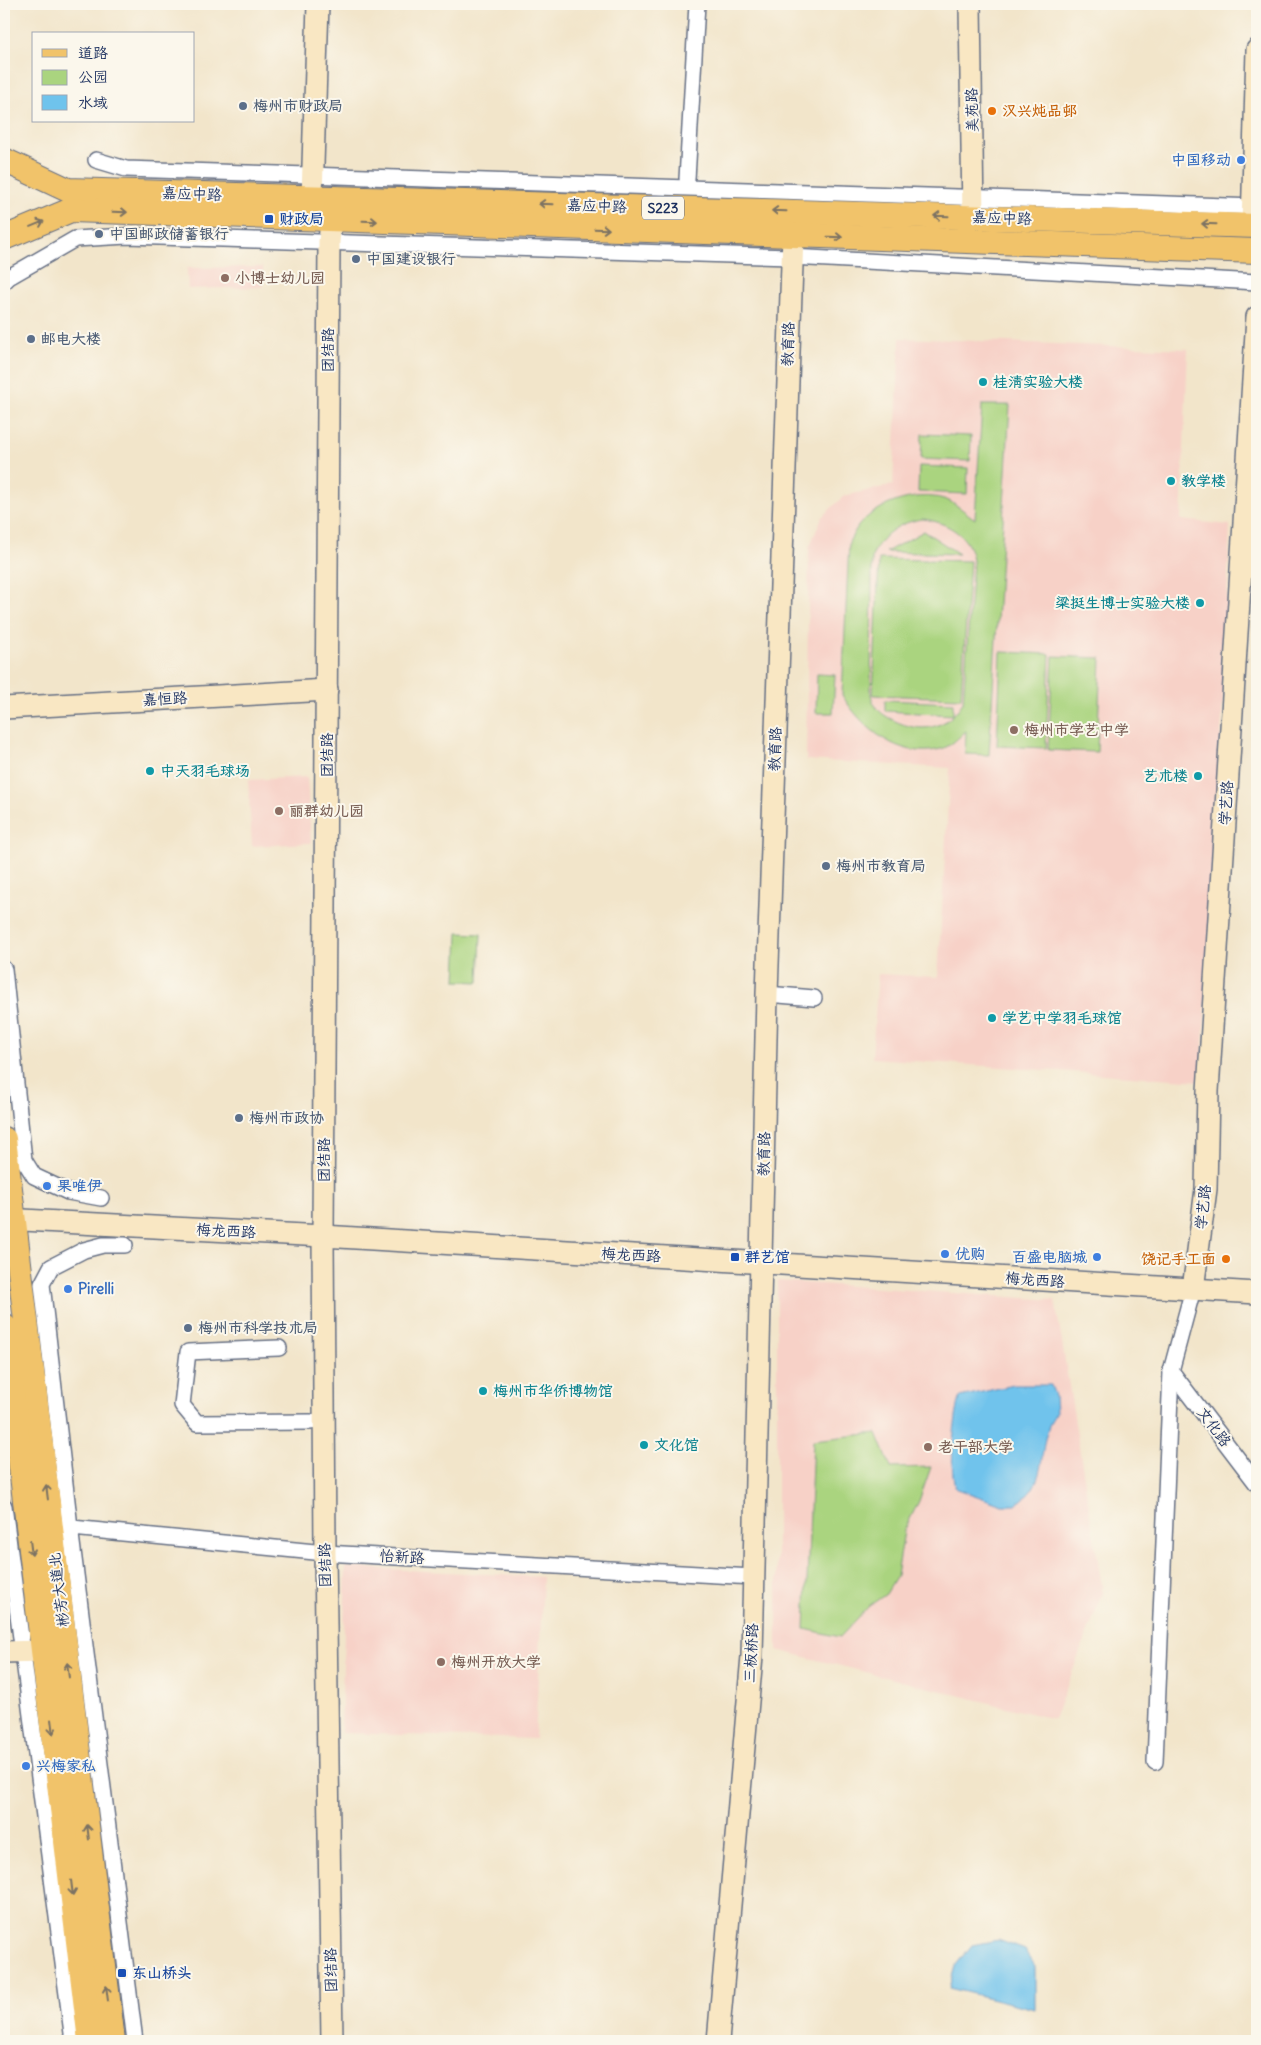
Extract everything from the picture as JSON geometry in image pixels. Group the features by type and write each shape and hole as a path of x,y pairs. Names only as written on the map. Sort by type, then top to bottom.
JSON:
{"main road":[{"name":"嘉应中路","path":"4,160 68,190 312,197 973,208 1255,216"},
{"name":"嘉应中路","path":"4,238 71,210 330,231 792,246 1257,251"},
{"name":"彬芳大道北","path":"4,1139 9,1219 61,1527 113,2041"},
{"name":"彬芳大道北","path":"4,1326 23,1652 90,2041"}],"street":[{"path":"312,197 318,4"},
{"path":"687,179 697,4"},
{"name":"美苑路","path":"970,4 973,208"},
{"path":"1255,216 1257,50"},
{"path":"96,160 126,169 973,208"},
{"path":"4,282 9,277 75,239 330,231"},
{"name":"团结路","path":"330,231 324,1236 325,1553 332,2041"},
{"path":"792,246 1257,282"},
{"name":"教育路","path":"762,1263 767,994 792,246"},
{"name":"学艺路","path":"1193,1289 1206,1188 1209,1071 1257,317"},
{"name":"嘉恒路","path":"4,708 327,690"},
{"path":"4,969 24,1160 34,1176 68,1192 101,1198"},
{"path":"767,994 814,998"},
{"name":"梅龙西路","path":"9,1219 324,1236 1257,1293"},
{"path":"125,1245 103,1245 84,1250 51,1267 42,1284 61,1527 135,2041"},
{"name":"三板桥路","path":"718,2041 752,1656 762,1263"},
{"path":"1155,1762 1171,1371 1193,1289"},
{"path":"279,1348 188,1352 182,1405 197,1423 311,1422"},
{"name":"文化路","path":"1171,1371 1257,1484"},
{"path":"4,1506 73,2041"},
{"name":"怡新路","path":"61,1527 325,1553 753,1577"}],"shaded area":[{"name":"小博士幼儿园","path":"263,267 263,287 188,289 187,268"},
{"name":"梅州市学艺中学","path":"900,338 1188,349 1181,520 1230,525 1223,700 1201,1081 872,1058 878,974 938,977 950,768 806,760 809,548 822,517 844,496 893,485"},
{"name":"丽群幼儿园","path":"307,777 311,843 252,846 248,780"},
{"name":"老干部大学","path":"777,1281 1055,1300 1103,1593 1054,1719 777,1650"},
{"name":"梅州开放大学","path":"346,1567 543,1577 535,1739 341,1733"}],"green space":[{"path":"982,405 1010,405 989,755 965,754 966,731 944,748 926,751 911,750 896,745 871,729 860,719 842,695 849,542 858,527 878,510 889,504 914,497 926,496 949,501 975,519","holes":["923,519 949,527 963,538 968,544 973,561 963,702 949,719 941,724 923,728 903,724 889,718 879,710 872,700 872,557 885,536 898,527"]},
{"path":"922,434 971,436 970,461 921,459"},
{"path":"919,466 968,468 967,494 918,492"},
{"path":"924,531 959,554 886,552"},
{"path":"879,559 970,561 961,698 873,695"},
{"path":"1001,652 1050,654 1046,748 997,746"},
{"path":"1053,656 1101,658 1097,752 1048,750"},
{"path":"817,674 835,675 833,713 816,713"},
{"path":"885,700 953,703 953,715 885,711"},
{"path":"458,933 481,934 479,982 456,981"},
{"path":"877,1433 891,1468 931,1467 919,1501 904,1531 897,1576 886,1594 869,1606 840,1637 805,1629 813,1440"}],"water":[{"path":"1013,1385 1051,1385 1055,1396 1056,1413 1050,1422 1040,1470 1033,1488 1016,1505 1002,1505 955,1488 952,1467 953,1442 960,1397"},
{"path":"998,1940 1025,1950 1035,1966 1035,2009 949,1988 955,1966 972,1945"}],"place":[{"name":"梅州市财政局","path":"243,106"},
{"name":"汉兴炖品邨","path":"992,111"},
{"name":"中国移动","path":"1241,160"},
{"name":"财政局","path":"269,219"},
{"name":"中国邮政储蓄银行","path":"99,234"},
{"name":"中国建设银行","path":"356,259"},
{"name":"小博士幼儿园","path":"225,278"},
{"name":"邮电大楼","path":"31,339"},
{"name":"桂清实验大楼","path":"983,382"},
{"name":"教学楼","path":"1171,481"},
{"name":"梁挺生博士实验大楼","path":"1200,603"},
{"name":"梅州市学艺中学","path":"1014,730"},
{"name":"中天羽毛球场","path":"150,771"},
{"name":"艺术楼","path":"1198,776"},
{"name":"丽群幼儿园","path":"279,811"},
{"name":"梅州市教育局","path":"826,866"},
{"name":"学艺中学羽毛球馆","path":"992,1018"},
{"name":"梅州市政协","path":"239,1118"},
{"name":"果唯伊","path":"47,1186"},
{"name":"优购","path":"945,1254"},
{"name":"群艺馆","path":"735,1257"},
{"name":"百盛电脑城","path":"1097,1257"},
{"name":"饶记手工面","path":"1226,1259"},
{"name":"Pirelli","path":"68,1289"},
{"name":"梅州市科学技术局","path":"188,1328"},
{"name":"梅州市华侨博物馆","path":"483,1391"},
{"name":"文化馆","path":"644,1445"},
{"name":"老干部大学","path":"928,1447"},
{"name":"梅州开放大学","path":"441,1662"},
{"name":"兴梅家私","path":"26,1766"},
{"name":"东山桥头","path":"122,1973"}]}
